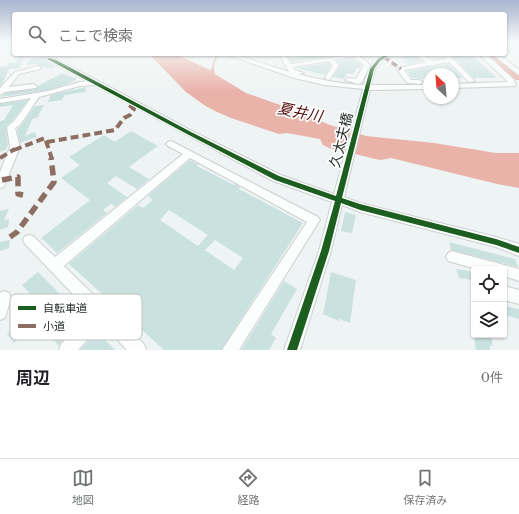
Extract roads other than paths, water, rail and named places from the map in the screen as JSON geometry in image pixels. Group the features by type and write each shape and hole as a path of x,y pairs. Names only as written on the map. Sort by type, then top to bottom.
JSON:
{"street":[{"path":"242,58 306,78 340,85 367,88 423,87"},
{"path":"285,58 292,71 358,82 367,64 360,58"},
{"path":"290,66 332,58"},
{"name":"久太夫橋","path":"292,350 317,277 339,199 372,69 381,58"},
{"path":"424,58 432,63"},
{"path":"459,81 505,81 481,58"},
{"path":"459,86 512,84 511,80 487,58"},
{"path":"500,58 519,74"},
{"path":"507,58 519,68"},
{"path":"49,59 57,61 189,133 276,178 339,199 430,226 496,242 519,250"},
{"path":"328,78 336,65 329,59"},
{"path":"423,82 410,82 400,69 450,60 470,81"},
{"path":"1,92 17,72 38,68"},
{"path":"0,101 36,96 80,84 98,83"},
{"path":"1,92 33,86"},
{"path":"0,130 11,128 17,123 36,96"},
{"path":"0,184 16,147 11,128"},
{"path":"171,144 314,220 230,350"},
{"path":"54,266 188,154"},
{"path":"28,240 82,294"},
{"path":"452,257 486,266"},
{"path":"507,272 519,275"},
{"path":"507,294 519,297"},
{"path":"0,314 4,298"},
{"path":"67,350 77,340"},
{"path":"128,340 138,350"}],"waterway":[{"path":"213,66 216,58"},
{"path":"495,58 519,78"}],"water label":[{"name":"夏井川","path":"300,112"}]}
